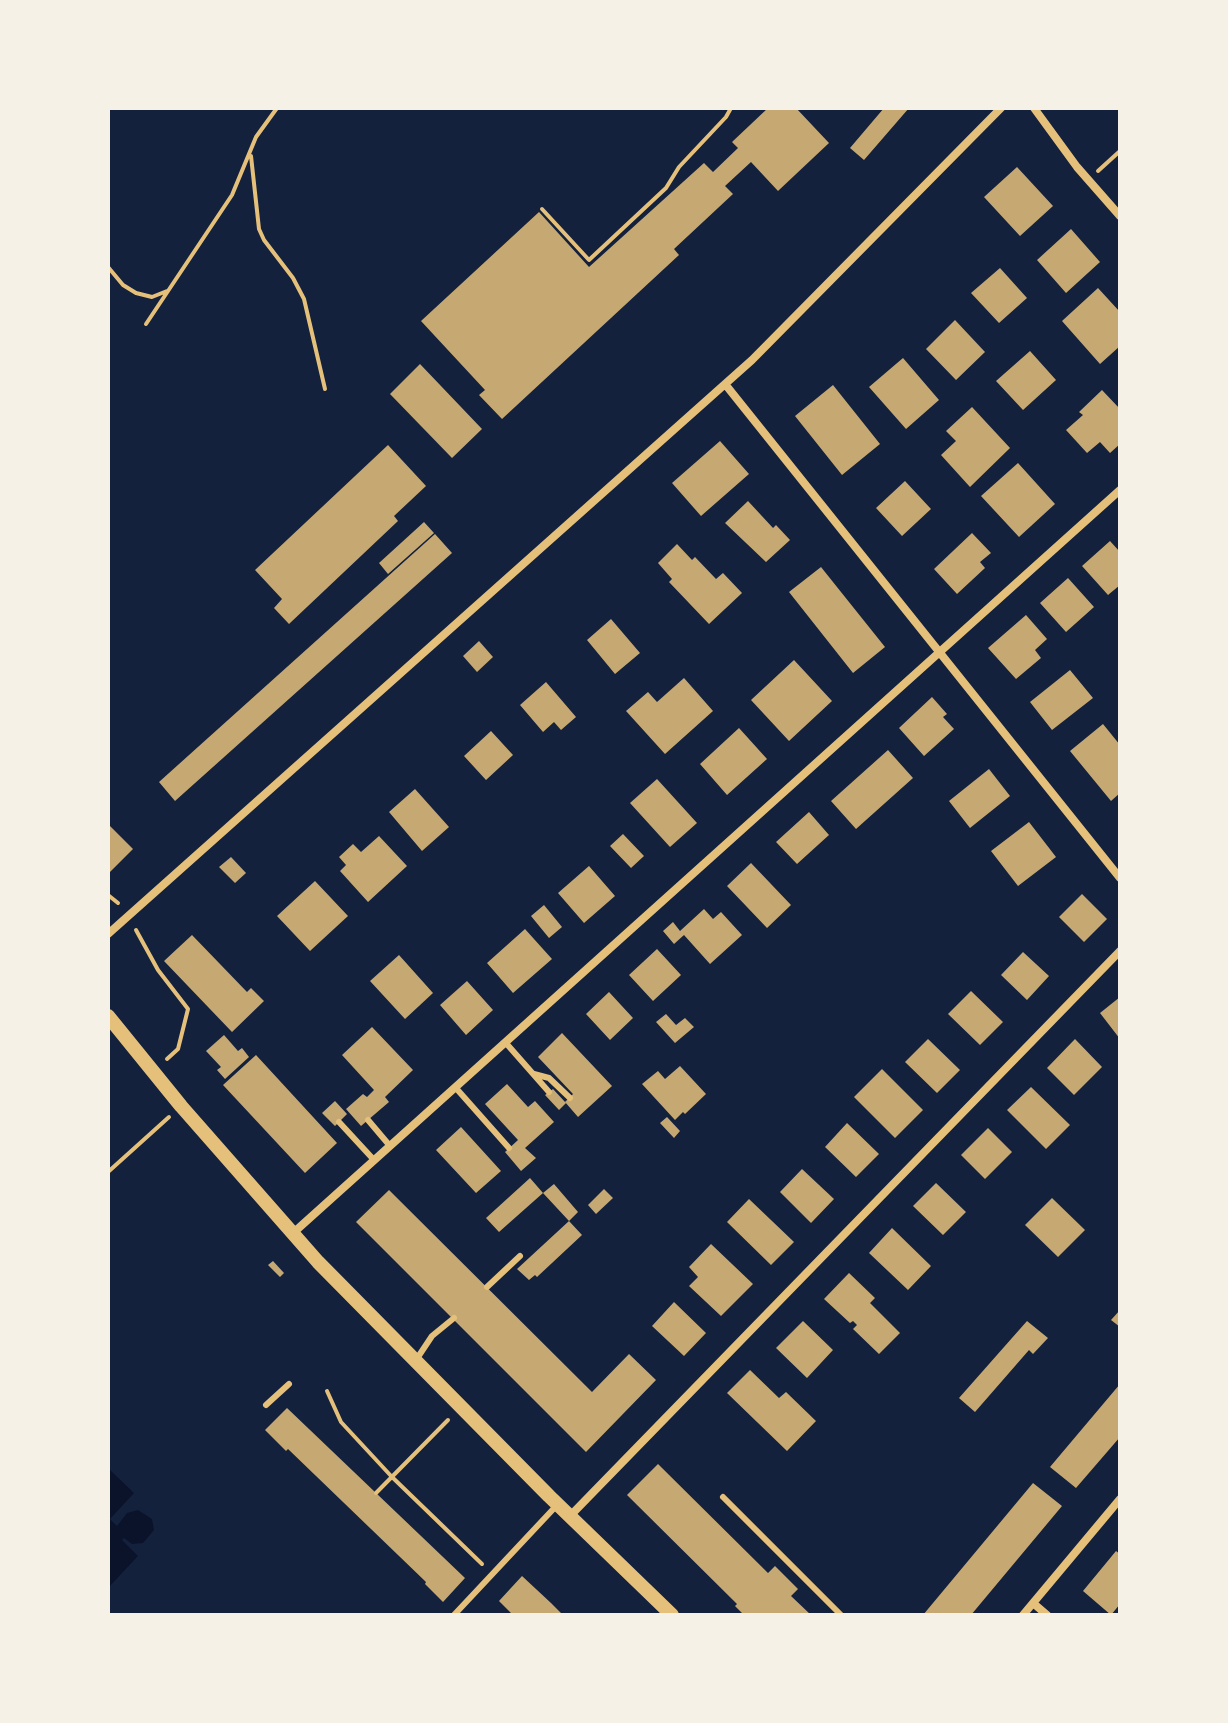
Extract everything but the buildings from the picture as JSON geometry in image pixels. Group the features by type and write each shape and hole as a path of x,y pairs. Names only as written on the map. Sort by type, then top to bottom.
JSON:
{"street":[{"path":"108,934 752,360 1001,108"},
{"path":"1034,108 1088,180 1120,216"},
{"path":"725,384 1120,878"},
{"path":"292,1234 1120,490"},
{"path":"570,1516 1120,951"},
{"path":"108,1016 292,1234 461,1407 672,1615"},
{"path":"1023,1615 1120,1499"},
{"path":"1033,1603 1047,1615"}],"lane":[{"path":"505,1042 549,1092"},
{"path":"533,1074 549,1078 570,1098"},
{"path":"455,1087 509,1148"},
{"path":"368,1120 390,1146"},
{"path":"339,1122 374,1160"},
{"path":"487,1287 520,1256"},
{"path":"415,1360 432,1336 454,1318"},
{"path":"266,1405 289,1384"},
{"path":"723,1497 841,1615"},
{"path":"454,1615 558,1504"}],"path":[{"path":"146,324 232,195 256,137 277,108"},
{"path":"542,209 589,260 666,188 679,167 731,108"},
{"path":"1088,180 1120,151"},
{"path":"250,154 259,229 304,299 325,389"},
{"path":"108,267 123,285 136,293 152,297 170,290"},
{"path":"129,915 158,970 188,1009 178,1049 153,1071"},
{"path":"108,1172 181,1106"},
{"path":"327,1391 341,1422 392,1477 492,1574"},
{"path":"376,1493 461,1407"}],"water":[{"path":"108,1468 134,1493 110,1519 117,1526 127,1513 138,1510 152,1519 154,1530 143,1543 132,1544 124,1538 122,1540 138,1556 108,1588"}]}
